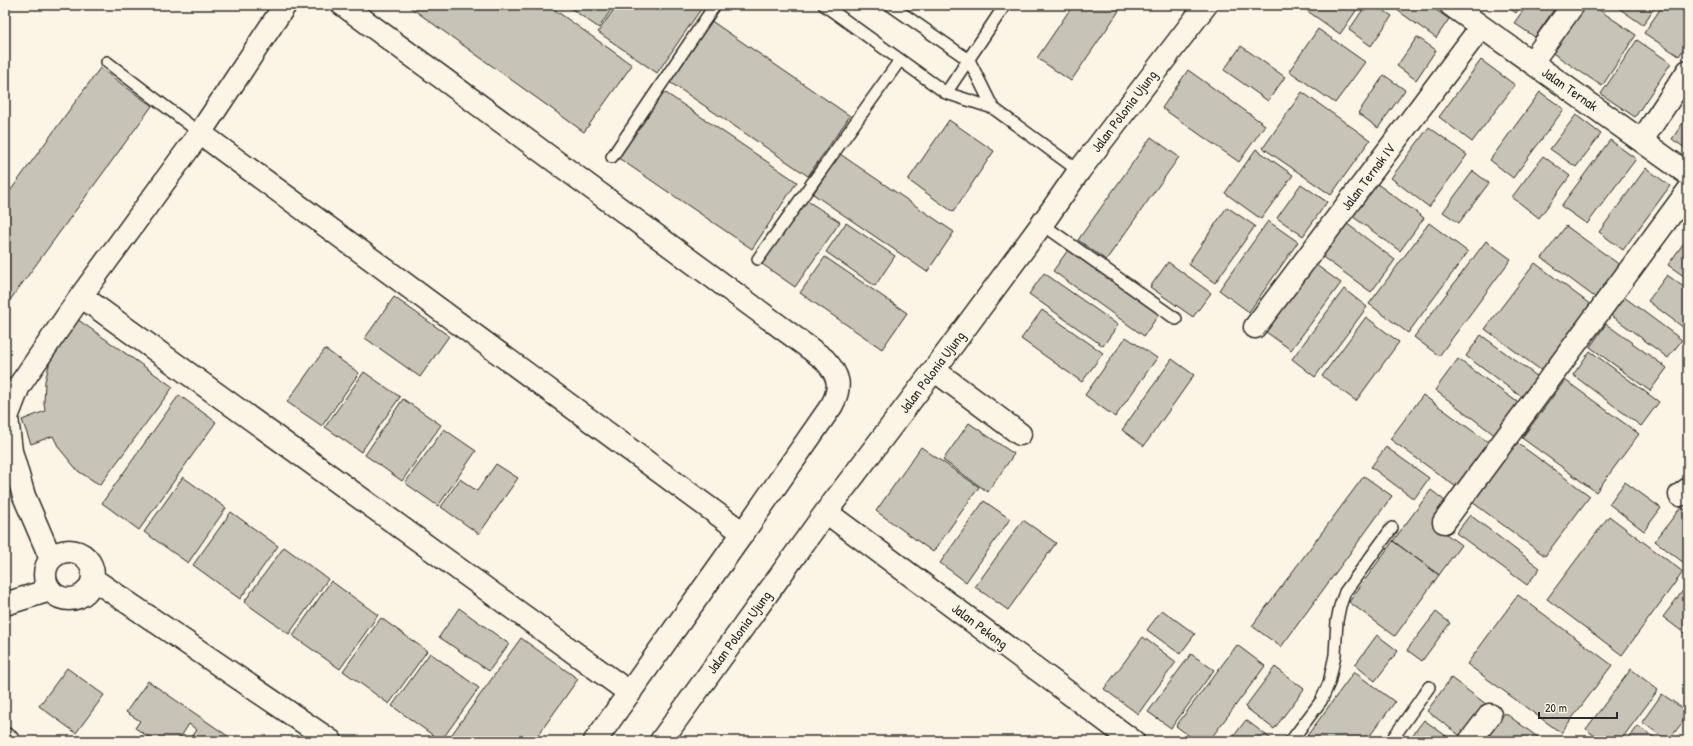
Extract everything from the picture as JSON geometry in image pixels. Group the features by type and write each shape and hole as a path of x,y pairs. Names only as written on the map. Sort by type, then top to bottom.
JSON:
{"street":[{"path":"51,559 24,496 11,451 7,417 19,386 81,296 200,133 285,5"},
{"path":"343,5 824,359 832,367 837,376 837,396 744,534 595,741"},
{"name":"Jalan Polonia Ujung","path":"661,741 826,512 934,370 1042,224 1079,171 1206,5"},
{"name":"Jalan Ternak","path":"1451,5 1688,174"},
{"path":"1532,62 1573,5"},
{"name":"Jalan Ternak IV","path":"1255,327 1481,27"},
{"path":"1642,140 1688,71"},
{"path":"200,133 744,534"},
{"path":"1444,522 1688,191"},
{"path":"81,296 630,693"},
{"path":"934,370 1020,434"},
{"name":"Jalan Pekong","path":"826,512 1133,741"},
{"path":"69,550 80,553 88,559 93,568 93,579 89,589 81,596 70,599 60,597 50,590 46,583 45,574 51,559 59,553 69,550"},
{"path":"93,579 331,741"},
{"path":"5,604 50,590"},
{"path":"1470,741 1490,715"}],"lane":[{"path":"612,157 715,5"},
{"path":"824,5 946,93 993,108 1079,171"},
{"path":"890,5 969,60 993,108"},
{"path":"946,93 1005,5"},
{"path":"758,259 900,60"},
{"path":"107,62 200,133"},
{"path":"1042,224 1176,319"},
{"path":"1291,741 1321,701 1329,683 1335,655 1337,621 1345,592 1392,528"},
{"path":"1392,741 1429,687"}],"building":[{"path":"407,5 548,5 632,65 584,132"},
{"path":"566,5 614,5 599,28"},
{"path":"617,5 703,6 657,73 598,32"},
{"path":"1073,5 1123,5 1071,81 1037,58"},
{"path":"1299,5 1360,5 1340,34"},
{"path":"1366,5 1376,5 1392,16 1371,46 1349,30"},
{"path":"1390,5 1429,5 1449,19 1436,38"},
{"path":"1505,5 1521,5 1516,13"},
{"path":"1527,5 1557,5 1535,37 1514,23"},
{"path":"1583,5 1592,5 1636,35 1602,86 1551,52"},
{"path":"1614,5 1656,5 1643,25"},
{"path":"1663,5 1688,5 1688,42 1679,56 1644,33"},
{"path":"710,20 850,116 808,176 668,81"},
{"path":"1318,29 1365,62 1335,103 1289,71"},
{"path":"1417,37 1436,50 1416,80 1397,66"},
{"path":"1637,40 1671,63 1635,117 1601,94"},
{"path":"1241,46 1285,77 1268,101 1224,70"},
{"path":"1481,60 1515,85 1472,142 1439,117"},
{"path":"100,68 152,106 5,307 5,198"},
{"path":"1188,70 1265,125 1239,162 1162,108"},
{"path":"1384,75 1405,90 1378,128 1358,113"},
{"path":"663,91 797,182 752,249 617,157"},
{"path":"1302,92 1370,140 1331,195 1263,148"},
{"path":"1540,92 1564,109 1513,178 1490,160"},
{"path":"1576,115 1601,134 1576,167 1550,149"},
{"path":"1688,115 1688,150 1672,139"},
{"path":"949,120 994,151 953,212 908,180"},
{"path":"1429,127 1467,155 1429,207 1391,178"},
{"path":"1151,137 1179,157 1106,260 1078,240"},
{"path":"1610,140 1636,159 1587,224 1561,206"},
{"path":"1256,149 1293,175 1261,219 1225,193"},
{"path":"840,154 954,232 927,272 813,194"},
{"path":"1543,156 1570,176 1539,218 1512,197"},
{"path":"1646,168 1670,186 1623,250 1599,232"},
{"path":"1473,171 1489,183 1459,223 1443,212"},
{"path":"1376,183 1424,218 1400,251 1352,216"},
{"path":"1301,184 1327,202 1303,236 1277,218"},
{"path":"806,200 840,222 795,287 762,264"},
{"path":"1227,207 1255,226 1215,283 1188,264"},
{"path":"1342,220 1395,260 1371,292 1317,253"},
{"path":"1268,221 1298,242 1249,312 1219,290"},
{"path":"846,223 895,256 875,286 826,252"},
{"path":"1429,223 1468,252 1408,333 1369,304"},
{"path":"1566,226 1620,265 1596,298 1542,258"},
{"path":"1688,237 1688,279 1668,265"},
{"path":"1486,241 1511,259 1439,356 1414,337"},
{"path":"1068,250 1159,314 1144,336 1053,271"},
{"path":"825,257 907,313 882,349 800,293"},
{"path":"1168,262 1211,293 1193,317 1150,287"},
{"path":"1312,262 1341,283 1291,350 1262,329"},
{"path":"1535,263 1595,308 1546,374 1485,329"},
{"path":"1044,273 1118,325 1103,346 1029,294"},
{"path":"1667,275 1688,290 1688,331 1648,301"},
{"path":"1344,289 1367,307 1315,377 1292,359"},
{"path":"1620,294 1682,340 1668,358 1607,312"},
{"path":"394,297 449,336 420,377 365,338"},
{"path":"1042,310 1103,353 1082,382 1021,339"},
{"path":"1366,317 1399,342 1356,401 1322,376"},
{"path":"77,319 173,387 100,485 78,471 59,448 53,436 31,444 22,420 45,411 45,381 51,357"},
{"path":"1606,324 1667,368 1650,391 1590,347"},
{"path":"1481,335 1538,377 1523,398 1466,356"},
{"path":"1126,337 1157,358 1115,417 1085,395"},
{"path":"325,349 359,373 322,426 287,402"},
{"path":"1590,351 1659,402 1641,426 1573,375"},
{"path":"1172,359 1194,375 1144,446 1122,430"},
{"path":"1458,359 1520,404 1496,436 1435,390"},
{"path":"364,372 400,397 361,452 325,427"},
{"path":"1565,380 1639,434 1596,492 1522,438"},
{"path":"179,395 216,422 139,530 102,503"},
{"path":"1423,395 1492,445 1459,489 1390,439"},
{"path":"403,399 441,425 402,481 365,455"},
{"path":"969,423 1014,454 988,492 943,460"},
{"path":"444,429 476,451 438,506 405,483"},
{"path":"1516,442 1590,496 1545,556 1472,502"},
{"path":"921,447 979,487 933,552 876,511"},
{"path":"1386,447 1429,478 1414,499 1371,467"},
{"path":"496,464 518,478 479,534 441,507 460,479 477,491"},
{"path":"1364,476 1392,496 1281,647 1252,626"},
{"path":"183,477 226,508 188,563 144,532"},
{"path":"1625,482 1661,508 1644,531 1609,504"},
{"path":"1431,490 1449,504 1434,525 1461,545 1439,575 1393,541"},
{"path":"984,501 1010,519 966,582 940,563"},
{"path":"1681,507 1688,512 1688,566 1655,541"},
{"path":"231,512 278,546 240,599 193,565"},
{"path":"1470,515 1540,568 1527,585 1456,533"},
{"path":"1609,516 1683,572 1622,655 1547,599"},
{"path":"1023,520 1056,543 1008,610 975,587"},
{"path":"1393,541 1439,575 1395,636 1349,602"},
{"path":"284,547 328,579 289,634 244,602"},
{"path":"331,581 378,615 340,669 293,636"},
{"path":"1688,584 1688,636 1663,617"},
{"path":"1518,595 1612,665 1561,733 1467,664"},
{"path":"459,608 509,644 489,671 439,637"},
{"path":"1162,610 1195,634 1180,654 1147,630"},
{"path":"1436,612 1450,623 1422,661 1407,650"},
{"path":"381,618 427,651 389,704 343,671"},
{"path":"1377,635 1398,651 1375,681 1355,665"},
{"path":"1143,637 1176,662 1138,714 1104,689"},
{"path":"521,638 578,679 534,741 447,741"},
{"path":"1237,645 1265,666 1209,741 1196,741 1176,726"},
{"path":"430,653 479,688 441,741 392,706"},
{"path":"1191,654 1214,670 1171,728 1148,712"},
{"path":"1275,667 1304,689 1274,729 1245,707"},
{"path":"67,668 104,695 76,733 39,706"},
{"path":"1631,669 1658,690 1620,741 1601,741 1586,729"},
{"path":"1354,672 1395,702 1366,741 1313,741 1307,736"},
{"path":"1451,678 1490,707 1466,740 1427,711"},
{"path":"148,681 235,741 189,741 197,730 189,724 178,741 155,741 135,728 140,721 126,712"},
{"path":"1662,694 1688,712 1688,715 1668,741 1642,722"},
{"path":"1505,713 1543,741 1483,741"},
{"path":"1246,720 1274,741 1230,741"},
{"path":"1424,720 1453,741 1408,741"},
{"path":"1638,726 1659,741 1627,741"}]}
